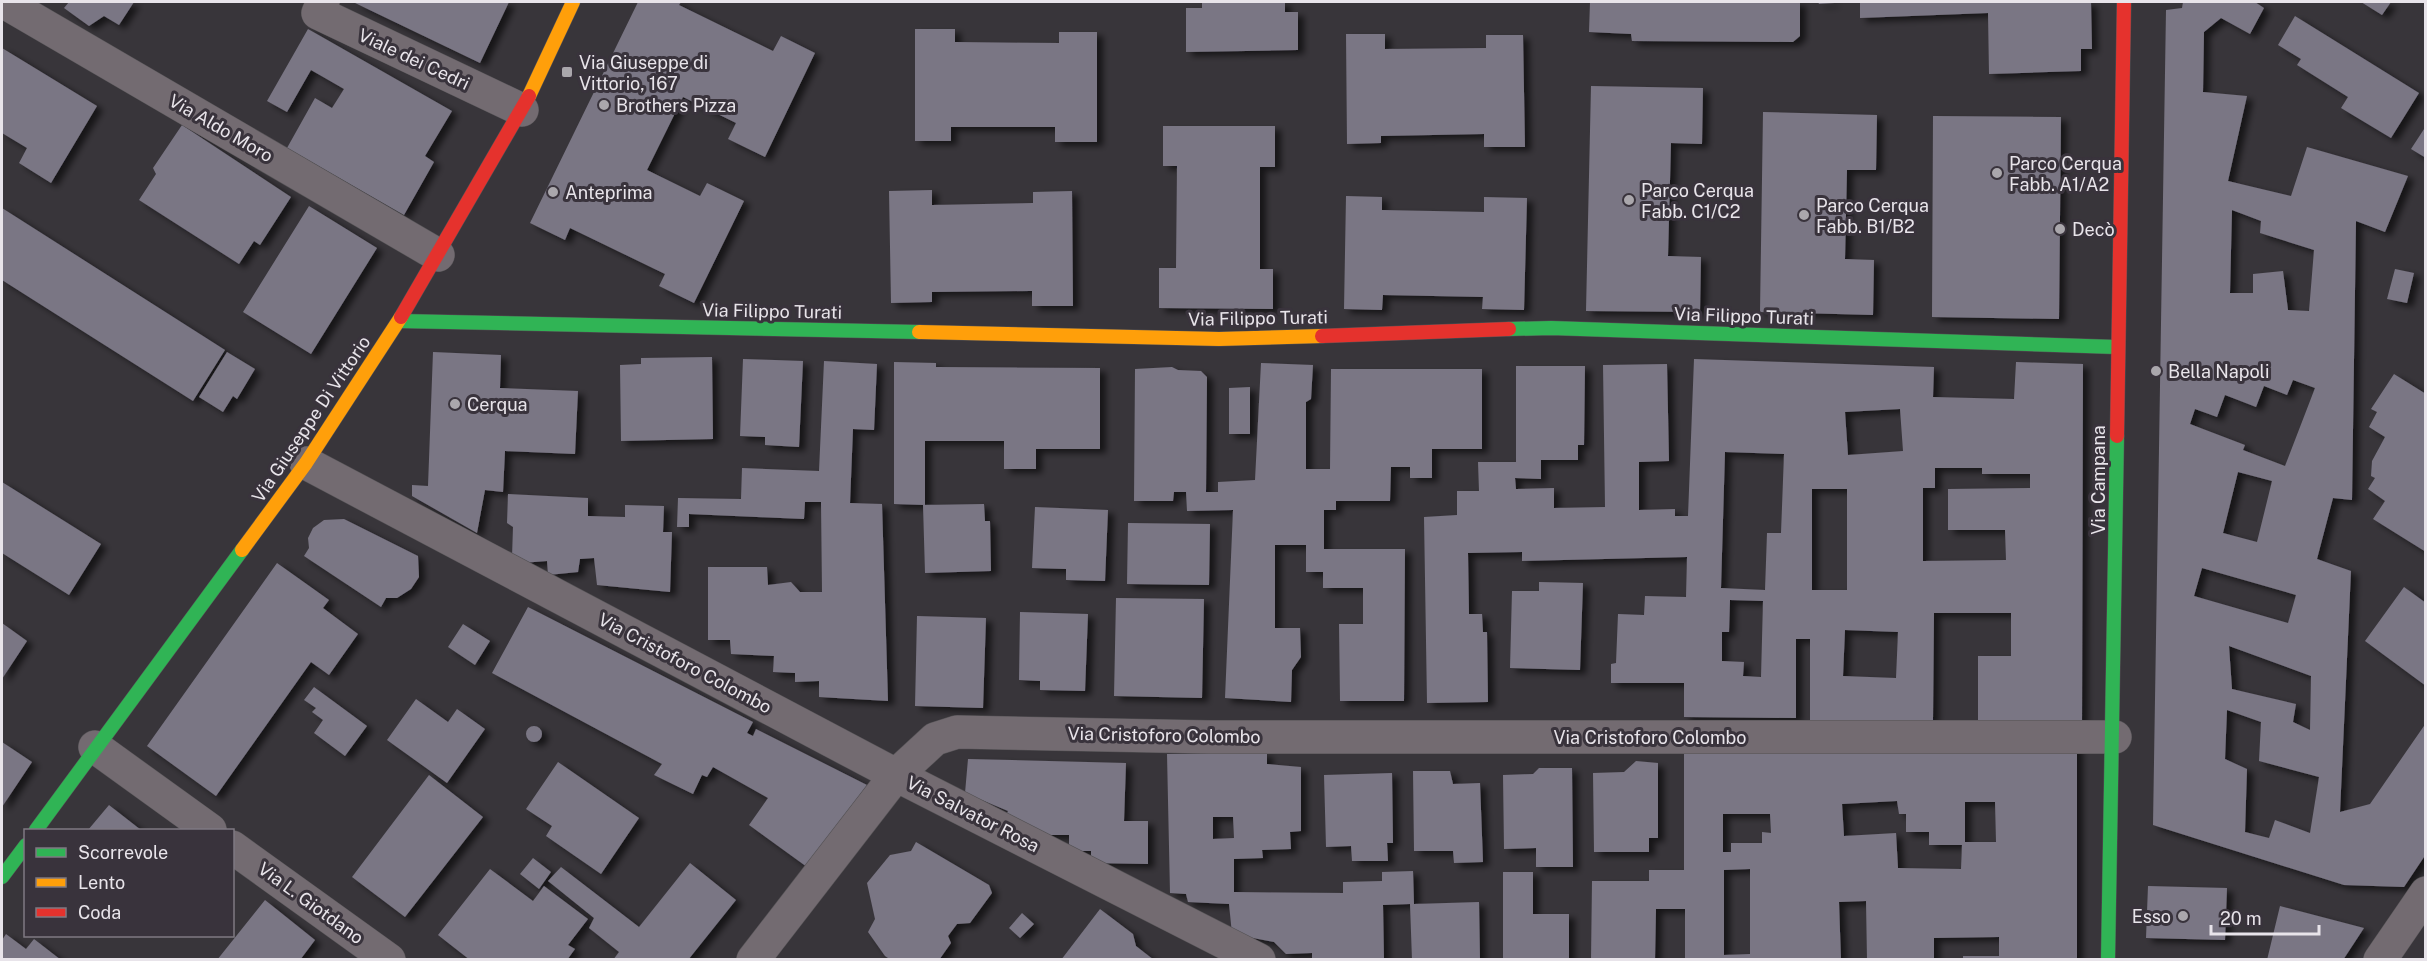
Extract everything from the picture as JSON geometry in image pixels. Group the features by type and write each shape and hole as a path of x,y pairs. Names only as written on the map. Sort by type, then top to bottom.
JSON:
{"street":[{"name":"Via Aldo Moro","path":"4,2 438,255"},
{"name":"Viale dei Cedri","path":"323,2 318,13 522,110"},
{"name":"Via Giuseppe Di Vittorio","path":"37,829 95,747 306,463 399,321 522,110 573,2"},
{"name":"Via Campana","path":"2108,960 2115,737 2116,347 2124,2"},
{"name":"Via Filippo Turati","path":"399,321 1219,339 1551,328 2116,347"},
{"name":"Via Cristoforo Colombo","path":"306,463 897,775 935,739 957,732 1210,737 2115,737"},
{"path":"95,747 207,829"},
{"name":"Via Salvator Rosa","path":"753,960 897,775 1258,960"},
{"name":"Via L. Giotdano","path":"234,848 389,960"},
{"path":"2380,960 2426,892"}],"building":[{"path":"69,2 134,2 119,25 104,16 89,26 64,8"},
{"path":"353,2 509,2 480,63"},
{"path":"638,2 681,2 679,5 773,51 781,36 815,53 765,157 728,139 736,123 683,97 647,170 700,196 707,183 744,201 694,303 659,286 665,274 570,228 565,240 530,223"},
{"path":"1202,2 1285,2 1285,12 1298,12 1298,50 1186,52 1186,8 1202,8"},
{"path":"1590,2 1800,2 1800,36 1793,42 1632,41 1631,34 1589,32"},
{"path":"1818,2 1834,2 1834,3 1819,4"},
{"path":"1860,2 2091,2 2092,49 2081,49 2081,71 1989,74 1988,13 1860,18"},
{"path":"2183,2 2255,2 2264,8 2250,34 2221,18 2204,32 2203,92 2247,96 2228,181 2291,196 2307,147 2408,176 2385,232 2356,221 2352,500 2333,498 2317,559 2351,571 2340,812 2370,804 2426,723 2426,854 2404,887 2344,885 2153,825 2166,10 2182,8","holes":["2232,210 2261,221 2260,233 2314,250 2309,311 2288,310 2283,271 2253,274 2253,293 2230,293","2293,380 2315,388 2285,466 2243,450 2245,445 2190,424 2195,409 2217,417 2225,395 2256,407 2264,386 2287,395","2238,472 2272,481 2257,542 2223,533","2202,568 2296,595 2288,623 2194,596","2229,646 2311,676 2310,730 2293,722 2296,704 2232,689","2227,710 2261,722 2259,761 2319,777 2310,833 2275,820 2269,838 2245,832 2247,769 2225,759"]},
{"path":"2361,2 2391,2 2382,15"},
{"path":"2295,16 2419,93 2391,138 2341,108 2348,97 2297,65 2301,59 2278,45"},
{"path":"308,29 452,111 425,156 434,162 404,215 287,148 315,98 332,108 344,89 311,70 287,112 267,101"},
{"path":"915,29 955,29 955,42 1059,43 1059,32 1097,32 1097,142 1055,142 1055,127 951,127 951,141 915,141"},
{"path":"1346,34 1385,34 1385,49 1486,48 1486,35 1523,35 1525,147 1484,147 1484,134 1381,136 1381,143 1347,144"},
{"path":"2,48 97,106 51,183 19,163 27,148 2,133"},
{"name":"Parco Cerqua Fabb. C1/C2","path":"1591,86 1703,88 1702,144 1671,143 1668,256 1701,257 1700,312 1586,311"},
{"name":"Parco Cerqua Fabb. B1/B2","path":"1763,112 1877,115 1876,170 1847,170 1845,259 1874,260 1873,315 1760,312"},
{"name":"Parco Cerqua Fabb. A1/A2","path":"1933,116 2061,117 2059,319 1932,317"},
{"path":"182,125 291,197 260,245 254,241 239,264 139,200 156,174 153,168"},
{"path":"1163,126 1275,126 1275,167 1260,167 1260,269 1273,269 1273,309 1159,308 1159,268 1176,268 1177,166 1163,166"},
{"path":"2426,126 2426,158 2411,149"},
{"path":"932,190 932,205 1033,203 1033,192 1072,191 1073,306 1032,306 1032,291 932,292 932,302 891,303 889,191"},
{"path":"1346,196 1382,197 1382,210 1484,212 1484,197 1527,198 1524,310 1482,309 1483,297 1383,295 1382,310 1344,309"},
{"path":"309,206 377,248 311,354 243,312"},
{"path":"2,208 225,350 193,401 2,280"},
{"path":"2395,269 2414,273 2407,303 2387,299"},
{"path":"227,352 255,369 237,399 233,396 223,412 199,397"},
{"path":"433,352 501,355 500,388 578,391 575,454 505,451 503,492 485,490 477,533 412,496 412,485 428,486"},
{"path":"712,357 713,439 621,441 620,365 641,364 641,358"},
{"path":"743,359 803,361 799,447 765,445 765,437 740,436"},
{"path":"1694,359 1934,367 1933,397 2014,399 2016,362 2083,364 2082,726 1978,726 1978,656 2011,656 2011,613 1934,613 1933,720 1810,721 1810,639 1796,639 1796,718 1684,717 1684,683 1611,683 1611,664 1616,663 1618,614 1644,615 1645,596 1686,597 1687,557 1522,561 1522,552 1468,553 1469,614 1482,614 1483,632 1487,632 1488,702 1427,703 1424,517 1457,515 1457,491 1479,491 1478,462 1516,462 1516,366 1585,366 1584,445 1578,445 1578,460 1541,460 1541,479 1515,478 1516,489 1554,488 1554,508 1605,507 1603,365 1667,364 1669,461 1639,462 1639,510 1675,509 1675,516 1688,516","holes":["1900,409 1903,451 1848,455 1845,412","1725,452 1784,454 1781,533 1767,533 1765,590 1721,588","1935,468 1982,468 1982,474 2030,474 2030,488 1948,489 1948,530 2005,530 2006,560 1923,561 1923,488 1935,488","1812,489 1847,489 1847,590 1812,590","1730,600 1763,601 1761,677 1743,676 1744,662 1722,661 1722,632 1729,632","1845,630 1898,632 1896,678 1843,676"]},
{"path":"824,361 877,364 874,430 853,429 850,503 882,504 888,701 819,697 819,681 795,682 795,673 773,672 774,656 731,654 730,640 708,640 708,567 767,567 768,585 791,582 800,592 822,592 821,502 805,502 804,519 689,514 689,527 677,527 678,498 741,499 742,468 819,471"},
{"path":"894,362 936,363 936,367 1100,368 1100,449 1036,449 1036,469 1004,469 1004,441 925,441 925,505 894,504"},
{"path":"1261,363 1313,365 1311,399 1306,402 1306,469 1330,469 1331,369 1482,369 1482,449 1432,449 1432,478 1410,478 1410,467 1391,467 1390,501 1336,501 1336,510 1324,510 1324,549 1405,549 1404,701 1340,701 1339,624 1363,624 1363,588 1323,588 1323,572 1306,572 1306,545 1275,545 1275,628 1300,628 1301,657 1292,670 1291,702 1225,698 1233,510 1187,511 1186,492 1174,492 1173,501 1134,501 1135,369 1172,367 1178,370 1201,371 1207,377 1206,492 1218,492 1218,482 1255,480"},
{"path":"2394,374 2426,394 2426,552 2373,519 2385,501 2368,489 2375,478 2371,476 2372,461 2385,437 2369,427 2377,412 2371,409"},
{"path":"1250,387 1250,434 1229,434 1229,388"},
{"path":"2,482 101,544 69,595 2,553"},
{"path":"508,494 588,498 588,516 625,517 625,505 664,506 663,532 672,532 670,592 597,585 594,558 580,559 578,572 548,575 547,561 522,563 512,557 513,527 507,523"},
{"path":"984,504 985,521 990,521 991,571 925,573 923,505"},
{"path":"1035,507 1108,510 1105,581 1066,580 1066,569 1032,568"},
{"path":"344,519 418,556 419,577 411,589 397,598 386,598 381,607 304,556 309,548 308,538 313,528 324,520"},
{"path":"1128,523 1210,524 1209,585 1127,584"},
{"path":"277,563 329,600 323,608 358,634 329,675 311,662 216,796 147,746"},
{"path":"1539,582 1583,583 1580,670 1510,668 1512,591 1539,591"},
{"path":"2404,587 2426,603 2426,686 2365,641"},
{"path":"1116,598 1204,599 1202,698 1114,696"},
{"path":"528,607 753,722 747,733 753,736 756,729 867,785 807,867 749,825 768,798 713,767 707,777 702,775 693,794 654,775 662,764 492,673"},
{"path":"1020,612 1088,614 1085,691 1040,690 1040,681 1019,680"},
{"path":"917,616 986,618 983,708 915,706"},
{"path":"2,623 27,641 2,679"},
{"path":"463,624 490,641 475,665 448,647"},
{"path":"314,687 367,726 345,756 314,733 323,720 312,712 316,708 304,700"},
{"path":"416,699 448,722 457,709 485,729 447,783 387,740"},
{"path":"531,726 537,726 542,734 540,740 531,742 526,737 526,731"},
{"path":"2,742 32,762 2,807"},
{"path":"2077,745 2077,960 1963,960 1963,956 1999,956 1999,937 1934,938 1934,960 1867,960 1866,901 1839,902 1841,960 1685,960 1685,909 1656,909 1655,960 1591,960 1592,881 1649,881 1649,870 1684,870 1684,747","holes":["1897,801 1899,814 1906,814 1906,832 1929,832 1929,845 1962,845 1961,869 1898,868 1896,833 1844,836 1842,804","1965,802 1995,802 1996,842 1965,842","1723,814 1770,814 1771,833 1762,832 1762,843 1731,843 1731,852 1723,852","1750,869 1750,954 1724,955 1724,870"]},
{"path":"1267,753 1267,764 1301,767 1301,831 1290,832 1291,849 1262,850 1263,858 1234,859 1234,892 1343,893 1343,882 1382,881 1382,872 1413,871 1414,904 1479,902 1480,960 1412,960 1410,904 1383,905 1384,960 1312,960 1312,953 1286,954 1274,942 1232,934 1229,904 1188,902 1186,894 1170,893 1167,754","holes":["1213,817 1233,817 1234,838 1213,839"]},
{"path":"968,759 1126,763 1124,821 1148,821 1148,864 1091,863 1091,851 1069,851 1069,835 1043,835 1005,818 1008,811 965,793"},
{"path":"1636,761 1658,763 1658,838 1649,838 1649,852 1594,852 1593,773 1624,772"},
{"path":"558,762 639,818 601,874 546,836 552,826 526,809"},
{"path":"1539,768 1572,768 1573,867 1536,867 1536,848 1504,849 1503,775 1533,774"},
{"path":"1413,771 1450,771 1453,784 1480,783 1483,862 1454,863 1453,851 1414,851"},
{"path":"1392,773 1393,843 1387,843 1388,861 1352,861 1351,846 1326,847 1324,775"},
{"path":"429,775 483,817 405,917 352,877"},
{"path":"109,805 140,829 89,829"},
{"path":"916,842 989,885 992,893 970,923 957,924 948,936 951,943 939,960 891,960 885,956 868,932 875,919 867,883 890,855 911,851"},
{"path":"533,858 551,872 539,889 520,874"},
{"path":"690,863 736,900 688,960 613,960 619,952 589,928 594,918 548,881 561,867 639,927"},
{"path":"490,869 533,901 544,886 588,919 568,945 575,949 567,960 470,960 438,935"},
{"path":"1503,872 1533,872 1533,914 1569,914 1569,960 1503,960"},
{"path":"2148,886 2227,888 2225,940 2146,938"},
{"path":"265,900 315,940 300,960 217,960"},
{"path":"2280,906 2364,928 2343,960 2267,960"},
{"path":"1100,909 1133,934 1136,946 1154,960 1061,960"},
{"path":"1022,913 1034,924 1020,938 1009,928"},
{"path":"6,934 26,949 34,939 61,960 2,960 2,940"}],"traffic: fast":[{"path":"399,321 919,332"},
{"path":"1509,329 1551,328 2116,347"},
{"path":"2108,960 2117,436"},
{"path":"37,829 242,550"},
{"path":"2,877 24,848"}],"traffic: slow":[{"path":"529,96 573,2"},
{"path":"242,550 306,463 401,317"},
{"path":"919,332 1219,339 1322,336"}],"traffic: jam":[{"path":"2117,436 2124,2"},
{"path":"401,317 529,96"},
{"path":"1322,336 1509,329"}],"place":[{"name":"Via Giuseppe di Vittorio, 167","path":"567,72"},
{"name":"Brothers Pizza","path":"604,105"},
{"name":"Parco Cerqua Fabb. A1/A2","path":"1997,173"},
{"name":"Anteprima","path":"553,192"},
{"name":"Parco Cerqua Fabb. C1/C2","path":"1629,200"},
{"name":"Parco Cerqua Fabb. B1/B2","path":"1804,215"},
{"name":"Decò","path":"2060,229"},
{"name":"Bella Napoli","path":"2156,371"},
{"name":"Cerqua","path":"455,404"},
{"name":"Esso","path":"2183,916"}]}
